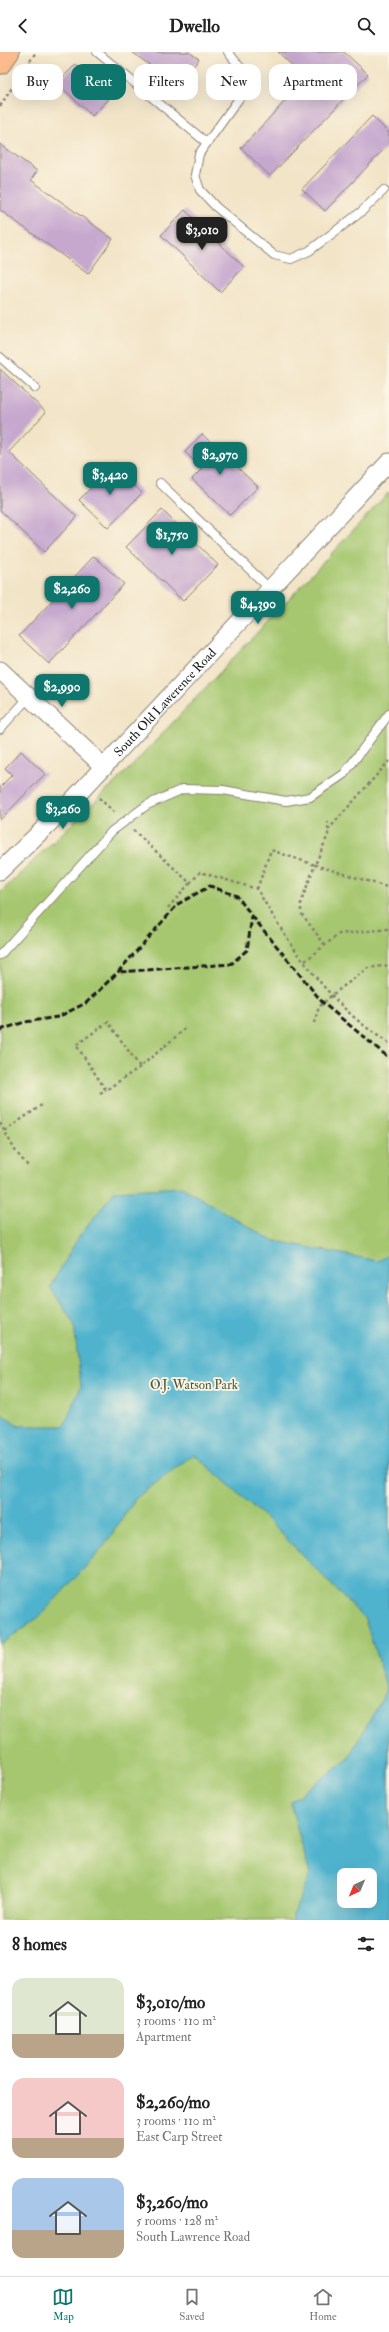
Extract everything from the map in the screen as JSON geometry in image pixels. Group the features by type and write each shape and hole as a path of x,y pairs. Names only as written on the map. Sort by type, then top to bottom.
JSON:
{"street":[{"name":"South Old Lawerence Road","path":"0,871 66,808 389,462"},
{"path":"0,670 104,767"}],"lane":[{"path":"97,52 207,143"},
{"path":"228,52 244,72 240,96 199,154 196,175 200,190 216,207 274,255 291,259 309,251 361,212 384,190"},
{"path":"0,357 35,388"},
{"path":"160,483 271,590"},
{"path":"0,729 29,697"},
{"path":"0,955 112,831 147,805 183,789 223,790 286,801 310,797 344,774 389,714"}],"path":[{"path":"0,106 36,52"},
{"path":"328,830 389,761"},
{"path":"99,798 190,883"},
{"path":"325,945 301,913 301,902 328,830 328,822"},
{"path":"257,889 271,850 387,887"},
{"path":"168,909 200,872 257,889 278,927 332,996 389,1043"},
{"path":"305,961 339,934 389,929"},
{"path":"314,1023 319,1007 368,968 389,965"},
{"path":"106,1090 76,1045 108,1022 140,1067"},
{"path":"100,1093 140,1067 185,1029"},
{"path":"4,1131 43,1104"},
{"path":"0,1123 28,1166"}],"green space":[{"name":"O.J. Watson Park","path":"389,492 389,1920 0,1920 0,893 133,765"}],"water":[{"path":"182,1187 271,1240 377,1261 389,1255 389,1920 291,1920 310,1875 290,1802 347,1760 387,1690 365,1619 268,1520 194,1454 136,1498 102,1549 39,1617 0,1645 0,1413 18,1426 64,1426 81,1386 74,1324 50,1287 78,1238 115,1191"}],"building":[{"path":"132,52 189,52 199,59 195,64 148,64"},
{"path":"278,52 344,52 368,74 357,85 357,64 290,64"},
{"path":"71,69 71,96 63,89 63,77"},
{"path":"75,100 108,100 92,116"},
{"path":"286,100 343,100 270,176 241,148"},
{"path":"372,116 389,133 389,144 325,211 302,189"},
{"path":"0,144 37,171 31,180 113,239 88,274 0,210"},
{"path":"185,210 244,267 220,292 161,235"},
{"path":"0,369 46,412 9,452 77,517 44,552 0,510"},
{"path":"202,434 258,487 230,515 192,479 202,469 185,452"},
{"path":"113,465 142,493 108,528 79,500"},
{"path":"162,510 218,565 183,601 126,547"},
{"path":"94,556 124,584 49,664 19,636"},
{"path":"21,751 45,774 0,820 0,787 12,775 5,768"}],"railway":[{"path":"0,1030 25,1022 58,1017 86,1003 118,972 178,904 210,886 237,896 252,916 247,950 231,964 118,972"},
{"path":"252,916 323,1003 389,1058"}]}
